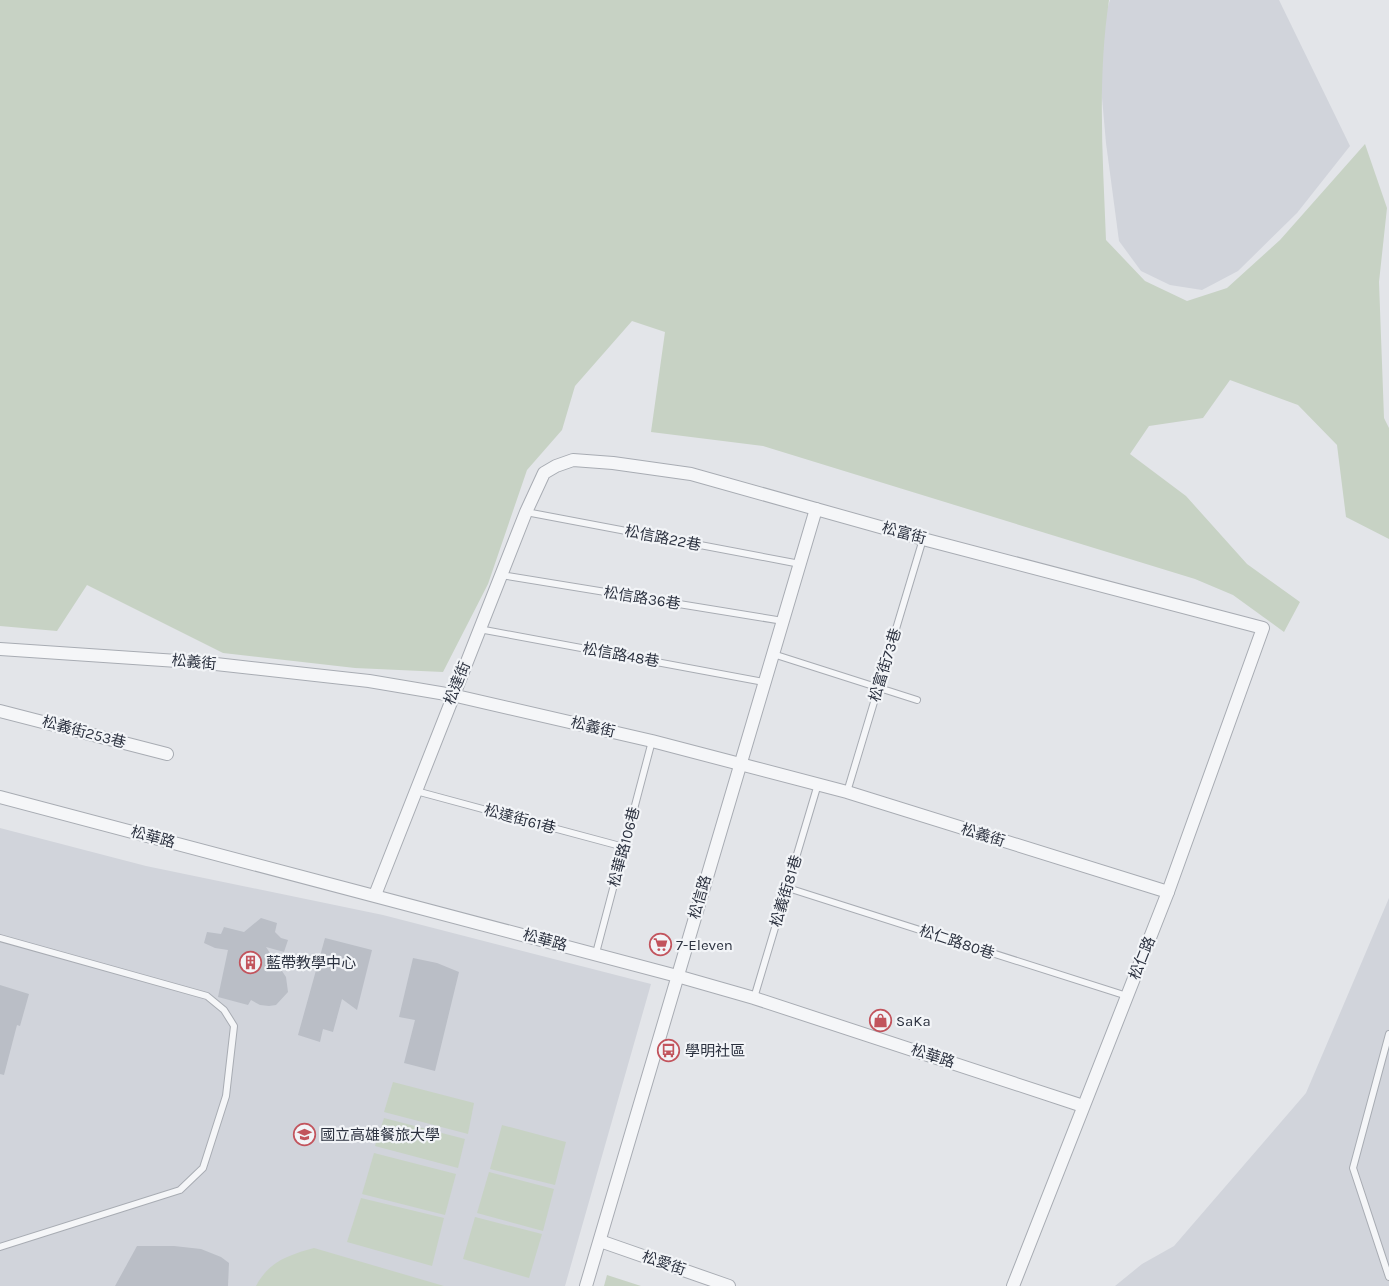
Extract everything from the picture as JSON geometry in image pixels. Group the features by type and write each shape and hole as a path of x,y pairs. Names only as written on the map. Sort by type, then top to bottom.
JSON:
{"street":[{"name":"松富街","path":"544,473 573,460 613,462 691,474 923,539 1263,628"},
{"name":"松達街","path":"375,896 452,695 526,512 544,473"},
{"name":"松信路","path":"586,1286 816,509"},
{"name":"松仁路","path":"1013,1286 1168,892 1263,628"},
{"name":"松義街","path":"0,649 207,664 369,681 452,695 652,741 818,784 1168,892"},
{"name":"松義街253巷","path":"0,711 167,754"},
{"name":"松華路","path":"0,797 596,953 677,976 754,998 1083,1106"},
{"name":"松愛街","path":"600,1241 729,1286"}],"lane":[{"name":"松信路22巷","path":"526,512 800,564"},
{"name":"松富街73巷","path":"847,792 923,539"},
{"name":"松信路36巷","path":"500,575 783,621"},
{"name":"松信路48巷","path":"479,629 764,682"},
{"path":"773,654 918,700"},
{"name":"松華路106巷","path":"596,953 652,741"},
{"name":"松義街81巷","path":"754,998 818,784"},
{"name":"松達街61巷","path":"416,791 624,846"},
{"name":"松仁路80巷","path":"788,888 1127,996"},
{"path":"0,938 207,996 224,1010 234,1026 226,1096 203,1168 180,1190 0,1247"},
{"path":"1389,1034 1353,1168 1386,1261 1389,1277"}],"shaded area":[{"path":"1110,0 1279,0 1350,146 1297,213 1238,271 1202,290 1170,285 1141,271 1119,241 1106,143 1097,41"},
{"name":"國立高雄餐旅大學","path":"0,828 146,866 383,915 651,984 565,1286 0,1286"},
{"path":"1389,898 1389,1286 1115,1286 1142,1264 1174,1246 1306,1093"}],"green space":[{"path":"0,0 1109,0 1105,30 1102,90 1102,150 1106,240 1145,281 1187,301 1227,288 1280,240 1365,144 1387,208 1379,282 1384,418 1389,428 1389,539 1346,517 1337,445 1298,405 1230,380 1203,418 1149,426 1130,454 1186,496 1247,564 1300,602 1284,632 1233,595 1195,579 763,446 651,432 665,332 632,321 575,386 562,430 527,470 488,584 443,672 355,668 223,653 87,585 57,631 0,626"},
{"path":"393,1082 474,1103 468,1134 384,1112"},
{"path":"384,1118 465,1139 458,1168 375,1146"},
{"path":"502,1125 566,1142 555,1185 490,1169"},
{"path":"374,1153 456,1174 445,1215 362,1194"},
{"path":"489,1172 554,1189 543,1231 477,1213"},
{"path":"361,1198 444,1218 432,1266 347,1242"},
{"path":"475,1217 542,1234 529,1278 463,1259"},
{"path":"314,1248 444,1286 256,1286 267,1270 280,1260"},
{"path":"607,1275 641,1286 604,1286"}],"building":[{"name":"藍帶教學中心","path":"261,918 277,923 275,932 281,938 288,940 284,952 266,947 286,977 288,992 276,1005 269,1006 260,1005 251,1000 248,1005 218,997 228,950 215,948 204,943 207,932 221,934 224,927 244,932"},
{"path":"325,938 372,950 357,1010 342,999 333,1032 323,1029 320,1042 298,1035"},
{"path":"413,958 437,963 459,972 435,1071 404,1063 415,1020 399,1017"},
{"path":"0,985 29,994 20,1026 17,1025 4,1075 0,1074"},
{"path":"137,1246 174,1246 201,1249 221,1257 229,1263 228,1286 115,1286"}],"place":[{"name":"7-Eleven","path":"660,945"},
{"name":"藍帶教學中心","path":"250,963"},
{"name":"SaKa","path":"880,1021"},
{"name":"學明社區","path":"669,1051"},
{"name":"國立高雄餐旅大學","path":"304,1135"}]}
